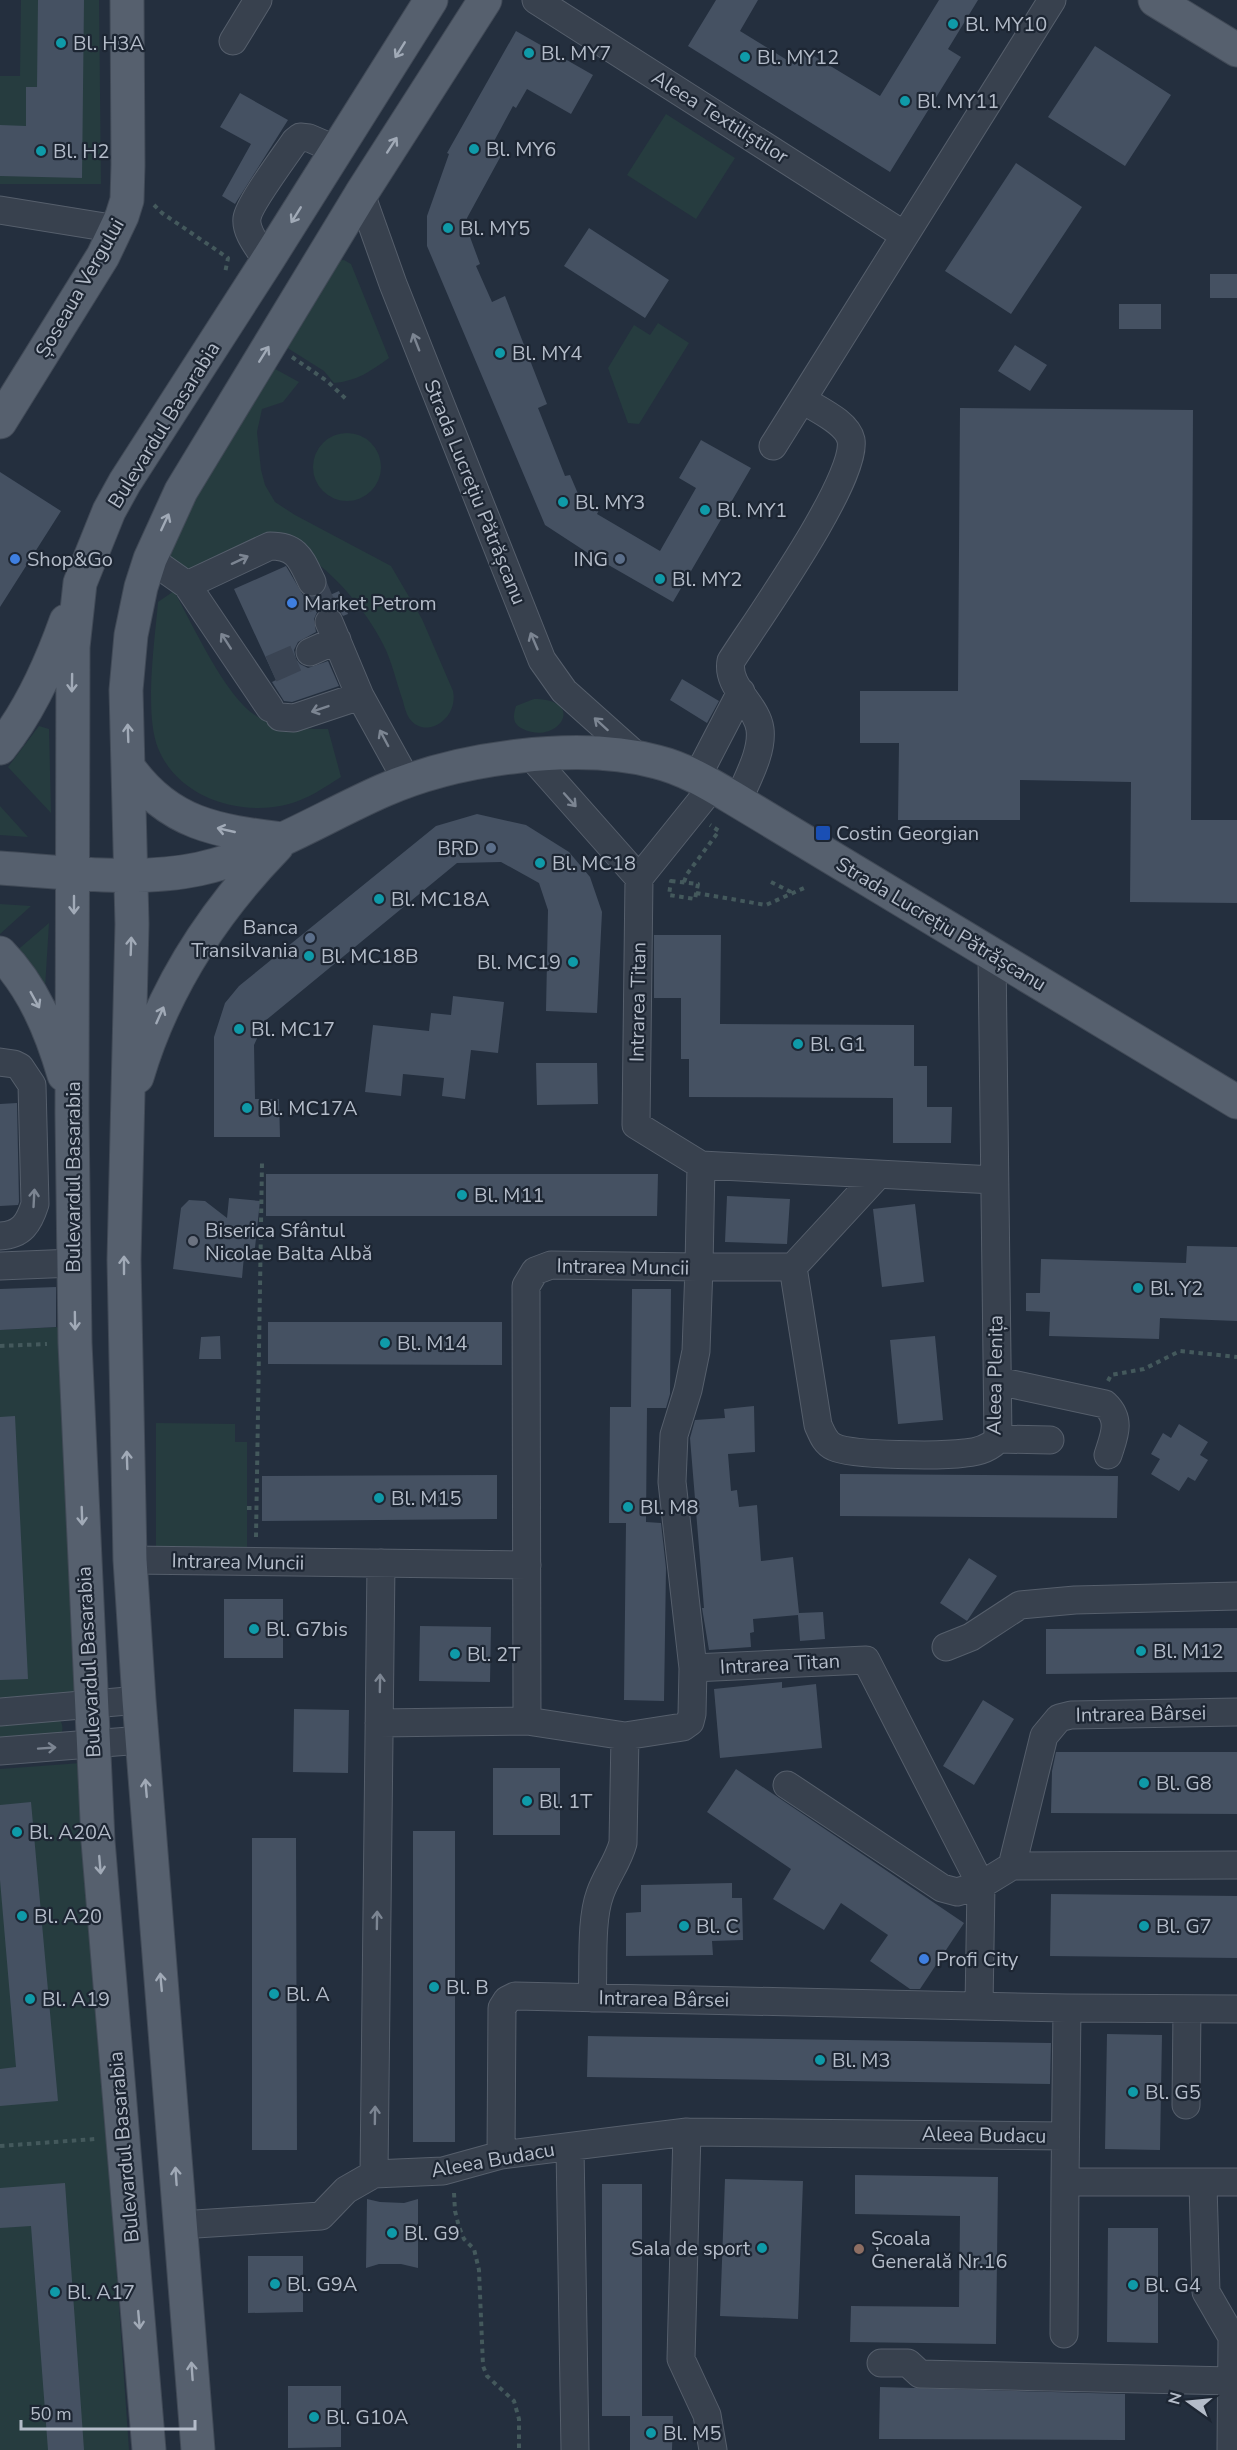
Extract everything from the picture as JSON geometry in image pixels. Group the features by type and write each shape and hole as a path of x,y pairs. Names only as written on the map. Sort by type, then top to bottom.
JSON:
{"main road":[{"name":"Șoseaua Vergului","path":"0,422 103,256 122,215 127,0"},
{"name":"Bulevardul Basarabia","path":"149,2450 98,1841 75,1343 72,1114 74,873 72,709 73,647 80,583 105,520 124,482 267,261 431,0"},
{"path":"198,2450 130,1560 124,1338 132,874 126,690 131,635 141,586 150,559 181,491 361,194 485,0"},
{"path":"1155,0 1237,50"},
{"path":"0,748 13,733 47,670 80,583"},
{"name":"Strada Lucrețiu Pătrășcanu","path":"0,868 132,874 163,874 199,869 284,840 338,811 407,780 459,765 531,756 590,754 639,758 658,762 716,788 1237,1102"},
{"path":"129,768 142,786 174,812 224,830 284,840"},
{"path":"127,1110 150,1039 181,973 233,895 284,840"},
{"path":"0,953 33,996 45,1020 59,1057 72,1114"}],"street":[{"path":"233,41 258,0"},
{"name":"Aleea Textiliștilor","path":"536,0 904,235"},
{"path":"773,446 1052,0"},
{"name":"Strada Lucrețiu Pătrășcanu","path":"361,194 393,284 542,660 564,691 639,758"},
{"path":"0,210 122,215"},
{"path":"531,756 639,878 692,813 761,738 759,724 731,674 731,662 825,516 851,455 851,440 844,427 803,400"},
{"path":"187,585 270,546 281,546 294,552 301,559 312,582"},
{"path":"150,559 187,585 261,674 275,712 294,718 360,696"},
{"path":"310,652 333,631 360,696 407,780"},
{"path":"716,788 741,692"},
{"name":"Intrarea Titan","path":"639,878 636,1125 701,1165"},
{"name":"Aleea Plenița","path":"793,1267 818,1425 824,1439 832,1446 859,1453 965,1453 992,1446 998,1438 998,1381 992,955"},
{"path":"0,1062 14,1064 20,1068 32,1085 35,1204 29,1222 21,1230 9,1236 0,1236"},
{"path":"878,1175 793,1267 699,1267 701,1165 994,1180"},
{"path":"0,1266 74,1263"},
{"name":"Intrarea Muncii","path":"551,1265 699,1267 693,1372 674,1435 672,1453 672,1482 693,1668 690,1722 683,1727 625,1736 527,1720 526,1286 529,1278 535,1271 551,1265"},
{"path":"998,1381 1106,1404 1113,1412 1117,1423 1107,1455"},
{"path":"998,1438 1050,1440"},
{"name":"Intrarea Muncii","path":"130,1560 527,1565"},
{"path":"374,2174 381,1563"},
{"path":"946,1647 971,1637 1020,1605 1075,1600 1237,1596"},
{"name":"Intrarea Titan","path":"693,1668 866,1660 981,1885"},
{"path":"0,1712 139,1700"},
{"name":"Intrarea Bârsei","path":"1012,1866 1044,1736 1059,1718 1071,1715 1237,1712"},
{"path":"379,1723 527,1720"},
{"path":"592,1998 596,1909 600,1893 619,1857 622,1843 625,1736"},
{"path":"0,1751 142,1740"},
{"path":"787,1785 942,1887 957,1892 981,1885 1012,1866 1237,1865"},
{"path":"979,2006 981,1885"},
{"name":"Intrarea Bârsei","path":"501,2154 502,2008 507,2000 515,1996 1067,2008 1237,2009"},
{"path":"1064,2334 1067,2008"},
{"path":"1186,2105 1187,2008"},
{"path":"687,2132 681,2360 708,2415 712,2450"},
{"name":"Aleea Budacu","path":"180,2225 321,2216 346,2190 374,2174 443,2171 501,2154 687,2132 1065,2136"},
{"name":"Aleea Budacu","path":"570,2146 575,2450"},
{"path":"1065,2182 1203,2184 1237,2182"},
{"path":"1203,2184 1206,2292 1235,2337 1232,2381 1232,2450"},
{"path":"881,2363 908,2363 920,2374 1232,2381"}],"path":[{"path":"122,215 154,204 162,213 228,258 224,279"},
{"path":"271,344 310,368 346,399"},
{"path":"684,882 687,874 719,831 692,813"},
{"path":"671,881 698,884 696,893 695,899 669,896 671,881"},
{"path":"771,882 792,893"},
{"path":"696,893 766,905 804,888"},
{"path":"255,1562 262,1163"},
{"path":"0,1346 75,1343"},
{"path":"1097,1402 1111,1375 1144,1369 1180,1352 1237,1357"},
{"path":"247,1508 256,1508"},
{"path":"0,2146 122,2136"},
{"path":"453,2168 455,2211 459,2227 464,2239 474,2249 479,2270 483,2366 487,2376 514,2401 519,2419 519,2450"}],"green space":[{"path":"21,0 99,0 101,184 0,184 0,76 20,76"},
{"path":"666,114 735,158 696,219 627,175"},
{"path":"344,260 351,264 389,358 357,378 334,383 324,371 278,342 330,261"},
{"path":"658,323 689,343 639,424 628,423 608,368 634,325 650,335"},
{"path":"266,364 299,382 283,402 262,409 257,432 265,485 275,502 295,515 391,566 422,619 453,691 451,710 439,724 423,727 416,725 409,718 389,657 376,631 357,603 333,577 307,556 294,549 189,578 157,557"},
{"path":"347,433 360,435 371,443 379,454 381,467 379,480 371,491 360,499 347,501 334,499 323,491 315,480 313,467 315,454 323,443 334,435"},
{"path":"174,591 223,680 248,710 276,724 293,728 328,729 341,777 296,802 251,808 213,800 180,780 167,765 158,748 154,733 151,697 158,602"},
{"path":"534,699 550,701 560,706 563,713 562,720 556,727 536,733 517,725 514,716 516,706"},
{"path":"39,726 49,729 51,813 8,767"},
{"path":"0,806 28,837 0,835"},
{"path":"0,904 31,906 0,934"},
{"path":"49,923 45,988 14,953"},
{"path":"59,1327 75,1692 0,1698 0,1330"},
{"path":"156,1423 235,1424 235,1442 247,1442 247,1548 156,1548"},
{"path":"58,1717 62,1727 60,1737 0,1745 0,1718"},
{"path":"81,1763 129,2450 0,2450 0,1769"}],"building":[{"path":"38,0 84,0 82,178 0,176 0,125 26,126 26,87 37,87"},
{"path":"716,0 758,0 740,31 795,65 804,50 880,96 939,0 978,0 948,49 961,57 890,172 688,46"},
{"path":"516,31 593,75 571,114 527,89 516,108 513,106 492,145 503,152 467,218 470,237 480,264 476,266 492,302 505,296 547,404 538,408 565,476 570,475 579,496 600,508 597,514 660,551 696,488 679,478 701,440 751,468 673,602 591,555 545,525 427,246 427,216 449,154 447,153"},
{"path":"1095,46 1171,95 1125,166 1048,117"},
{"path":"240,93 288,120 235,204 222,196 251,144 220,127"},
{"path":"1016,163 1082,207 1011,314 945,271"},
{"path":"589,228 669,280 645,318 564,266"},
{"path":"1210,274 1237,274 1237,298 1210,298"},
{"path":"1119,304 1161,304 1161,329 1119,329"},
{"path":"1015,345 1047,365 1030,391 998,371"},
{"path":"960,408 1193,410 1191,820 1237,820 1237,903 1130,902 1131,782 1020,780 1020,820 898,820 899,743 860,743 860,691 958,691"},
{"name":"Shop&Go","path":"0,472 61,511 0,607"},
{"path":"286,566 303,595 310,598 318,596 327,587 330,595 339,591 348,614 343,616 339,610 332,607 322,608 314,619 316,632 298,642 294,650 296,659 308,668 328,661 339,686 292,702 284,701 272,682 276,680 234,589"},
{"path":"682,679 719,701 707,723 670,700"},
{"path":"477,814 526,825 569,852 590,877 602,912 597,1013 546,1011 548,910 539,883 501,862 457,863 265,1021 254,1045 255,1099 279,1099 280,1137 214,1137 214,1037 225,1003 239,986 436,826"},
{"name":"Bl. G1","path":"654,935 721,935 720,1024 914,1025 914,1066 927,1066 927,1107 952,1107 951,1143 893,1143 893,1098 689,1097 689,1059 681,1059 681,998 654,998"},
{"path":"453,996 504,1002 498,1053 471,1050 465,1099 442,1096 444,1078 403,1074 401,1096 365,1092 373,1025 429,1031 431,1013 451,1015"},
{"path":"536,1063 597,1063 598,1104 537,1105"},
{"path":"17,1103 19,1202 18,1205 0,1206 0,1104"},
{"name":"Bl. M11","path":"266,1174 658,1174 657,1216 266,1216"},
{"path":"727,1196 790,1199 787,1244 725,1242"},
{"path":"229,1198 260,1201 254,1257 244,1256 242,1278 173,1269 181,1208 189,1200 205,1201 227,1218"},
{"path":"915,1204 924,1282 882,1287 873,1209"},
{"name":"Bl. Y2","path":"1187,1246 1237,1247 1237,1321 1160,1318 1159,1339 1049,1336 1050,1312 1026,1311 1026,1293 1040,1293 1041,1259 1186,1263"},
{"path":"56,1287 56,1327 0,1330 0,1289"},
{"name":"Bl. M8","path":"632,1289 671,1289 670,1394 666,1408 647,1408 646,1522 661,1523 666,1568 664,1701 624,1700 626,1523 609,1523 610,1407 631,1407"},
{"name":"Bl. M14","path":"268,1322 502,1322 502,1365 268,1364"},
{"path":"220,1336 221,1359 199,1359 201,1337"},
{"path":"935,1336 943,1420 898,1424 890,1340"},
{"path":"754,1406 755,1452 728,1454 731,1491 737,1490 739,1507 757,1505 761,1561 793,1557 799,1613 823,1612 825,1639 800,1641 798,1615 753,1619 754,1632 750,1633 751,1647 709,1650 702,1608 704,1608 690,1438 695,1420 725,1418 724,1409"},
{"path":"15,1416 28,1679 0,1680 0,1417"},
{"path":"1179,1424 1208,1442 1200,1455 1208,1460 1195,1481 1188,1477 1179,1491 1151,1474 1160,1459 1151,1454 1163,1433 1171,1438"},
{"path":"840,1474 1118,1476 1117,1518 840,1516"},
{"name":"Bl. M15","path":"497,1475 497,1519 262,1521 262,1476"},
{"path":"969,1558 997,1576 967,1621 940,1603"},
{"name":"Bl. G7bis","path":"224,1599 283,1599 283,1658 224,1658"},
{"name":"Bl. 2T","path":"420,1626 491,1627 490,1682 419,1681"},
{"name":"Bl. M12","path":"1237,1628 1237,1672 1046,1674 1046,1629"},
{"path":"782,1682 782,1688 816,1684 822,1748 720,1758 714,1689"},
{"path":"983,1700 1014,1719 974,1785 943,1766"},
{"path":"294,1709 349,1710 348,1773 293,1772"},
{"name":"Bl. G8","path":"1056,1752 1237,1752 1237,1814 1051,1813 1052,1771"},
{"name":"Bl. 1T","path":"493,1768 560,1768 560,1835 493,1835"},
{"path":"736,1769 964,1923 920,1989 910,1989 870,1961 888,1935 841,1903 824,1930 773,1899 791,1869 707,1812"},
{"path":"31,1802 58,2101 0,2106 0,2069 16,2067 0,1880 0,1805"},
{"name":"Bl. B","path":"413,1831 455,1831 455,2142 413,2142"},
{"name":"Bl. A","path":"252,1838 296,1838 297,2150 252,2150"},
{"name":"Bl. C","path":"732,1883 732,1898 742,1898 743,1940 712,1941 713,1955 626,1956 626,1913 641,1912 641,1885"},
{"name":"Bl. G7","path":"1051,1894 1237,1896 1237,1958 1050,1956"},
{"name":"Bl. G5","path":"1107,2034 1162,2035 1160,2150 1105,2149"},
{"name":"Bl. M3","path":"588,2036 1051,2043 1050,2084 587,2077"},
{"name":"Școala Generală Nr.16","path":"855,2175 998,2177 996,2344 850,2342 851,2306 959,2307 960,2216 855,2214"},
{"name":"Sala de sport","path":"725,2179 803,2181 798,2319 720,2316"},
{"path":"65,2183 84,2450 48,2450 31,2226 0,2228 0,2188"},
{"path":"602,2184 642,2184 642,2416 602,2416"},
{"name":"Bl. G9","path":"367,2199 404,2203 418,2199 418,2268 401,2264 379,2264 366,2268"},
{"name":"Bl. G4","path":"1108,2228 1158,2228 1158,2343 1107,2342"},
{"name":"Bl. G9A","path":"248,2256 303,2256 303,2312 248,2313"},
{"name":"Bl. G10A","path":"288,2386 341,2386 341,2447 288,2448"},
{"path":"880,2387 1125,2394 1125,2440 879,2439"},
{"name":"Bl. M5","path":"630,2416 673,2416 672,2450 630,2450"}],"tunnel":[{"path":"312,582 329,622"},
{"path":"271,669 310,652"}],"place":[{"name":"Bl. MY10","path":"953,24"},
{"name":"Bl. H3A","path":"61,43"},
{"name":"Bl. MY7","path":"529,53"},
{"name":"Bl. MY12","path":"745,57"},
{"name":"Bl. MY11","path":"905,101"},
{"name":"Bl. MY6","path":"474,149"},
{"name":"Bl. H2","path":"41,151"},
{"name":"Bl. MY5","path":"448,228"},
{"name":"Bl. MY4","path":"500,353"},
{"name":"Bl. MY3","path":"563,502"},
{"name":"Bl. MY1","path":"705,510"},
{"name":"Shop&Go","path":"15,559"},
{"name":"ING","path":"620,559"},
{"name":"Bl. MY2","path":"660,579"},
{"name":"Market Petrom","path":"292,603"},
{"name":"Costin Georgian","path":"823,833"},
{"name":"BRD","path":"491,848"},
{"name":"Bl. MC18","path":"540,863"},
{"name":"Bl. MC18A","path":"379,899"},
{"name":"Banca Transilvania","path":"310,938"},
{"name":"Bl. MC18B","path":"309,956"},
{"name":"Bl. MC19","path":"573,962"},
{"name":"Bl. MC17","path":"239,1029"},
{"name":"Bl. G1","path":"798,1044"},
{"name":"Bl. MC17A","path":"247,1108"},
{"name":"Bl. M11","path":"462,1195"},
{"name":"Biserica Sfântul Nicolae Balta Albă","path":"193,1241"},
{"name":"Bl. Y2","path":"1138,1288"},
{"name":"Bl. M14","path":"385,1343"},
{"name":"Bl. M15","path":"379,1498"},
{"name":"Bl. M8","path":"628,1507"},
{"name":"Bl. G7bis","path":"254,1629"},
{"name":"Bl. M12","path":"1141,1651"},
{"name":"Bl. 2T","path":"455,1654"},
{"name":"Bl. G8","path":"1144,1783"},
{"name":"Bl. 1T","path":"527,1801"},
{"name":"Bl. A20A","path":"17,1832"},
{"name":"Bl. A20","path":"22,1916"},
{"name":"Bl. C","path":"684,1926"},
{"name":"Bl. G7","path":"1144,1926"},
{"name":"Profi City","path":"924,1959"},
{"name":"Bl. B","path":"434,1987"},
{"name":"Bl. A","path":"274,1994"},
{"name":"Bl. A19","path":"30,1999"},
{"name":"Bl. M3","path":"820,2060"},
{"name":"Bl. G5","path":"1133,2092"},
{"name":"Bl. G9","path":"392,2233"},
{"name":"Sala de sport","path":"762,2248"},
{"name":"Școala Generală Nr.16","path":"859,2249"},
{"name":"Bl. G9A","path":"275,2284"},
{"name":"Bl. G4","path":"1133,2285"},
{"name":"Bl. A17","path":"55,2292"},
{"name":"Bl. G10A","path":"314,2417"},
{"name":"Bl. M5","path":"651,2433"}]}
